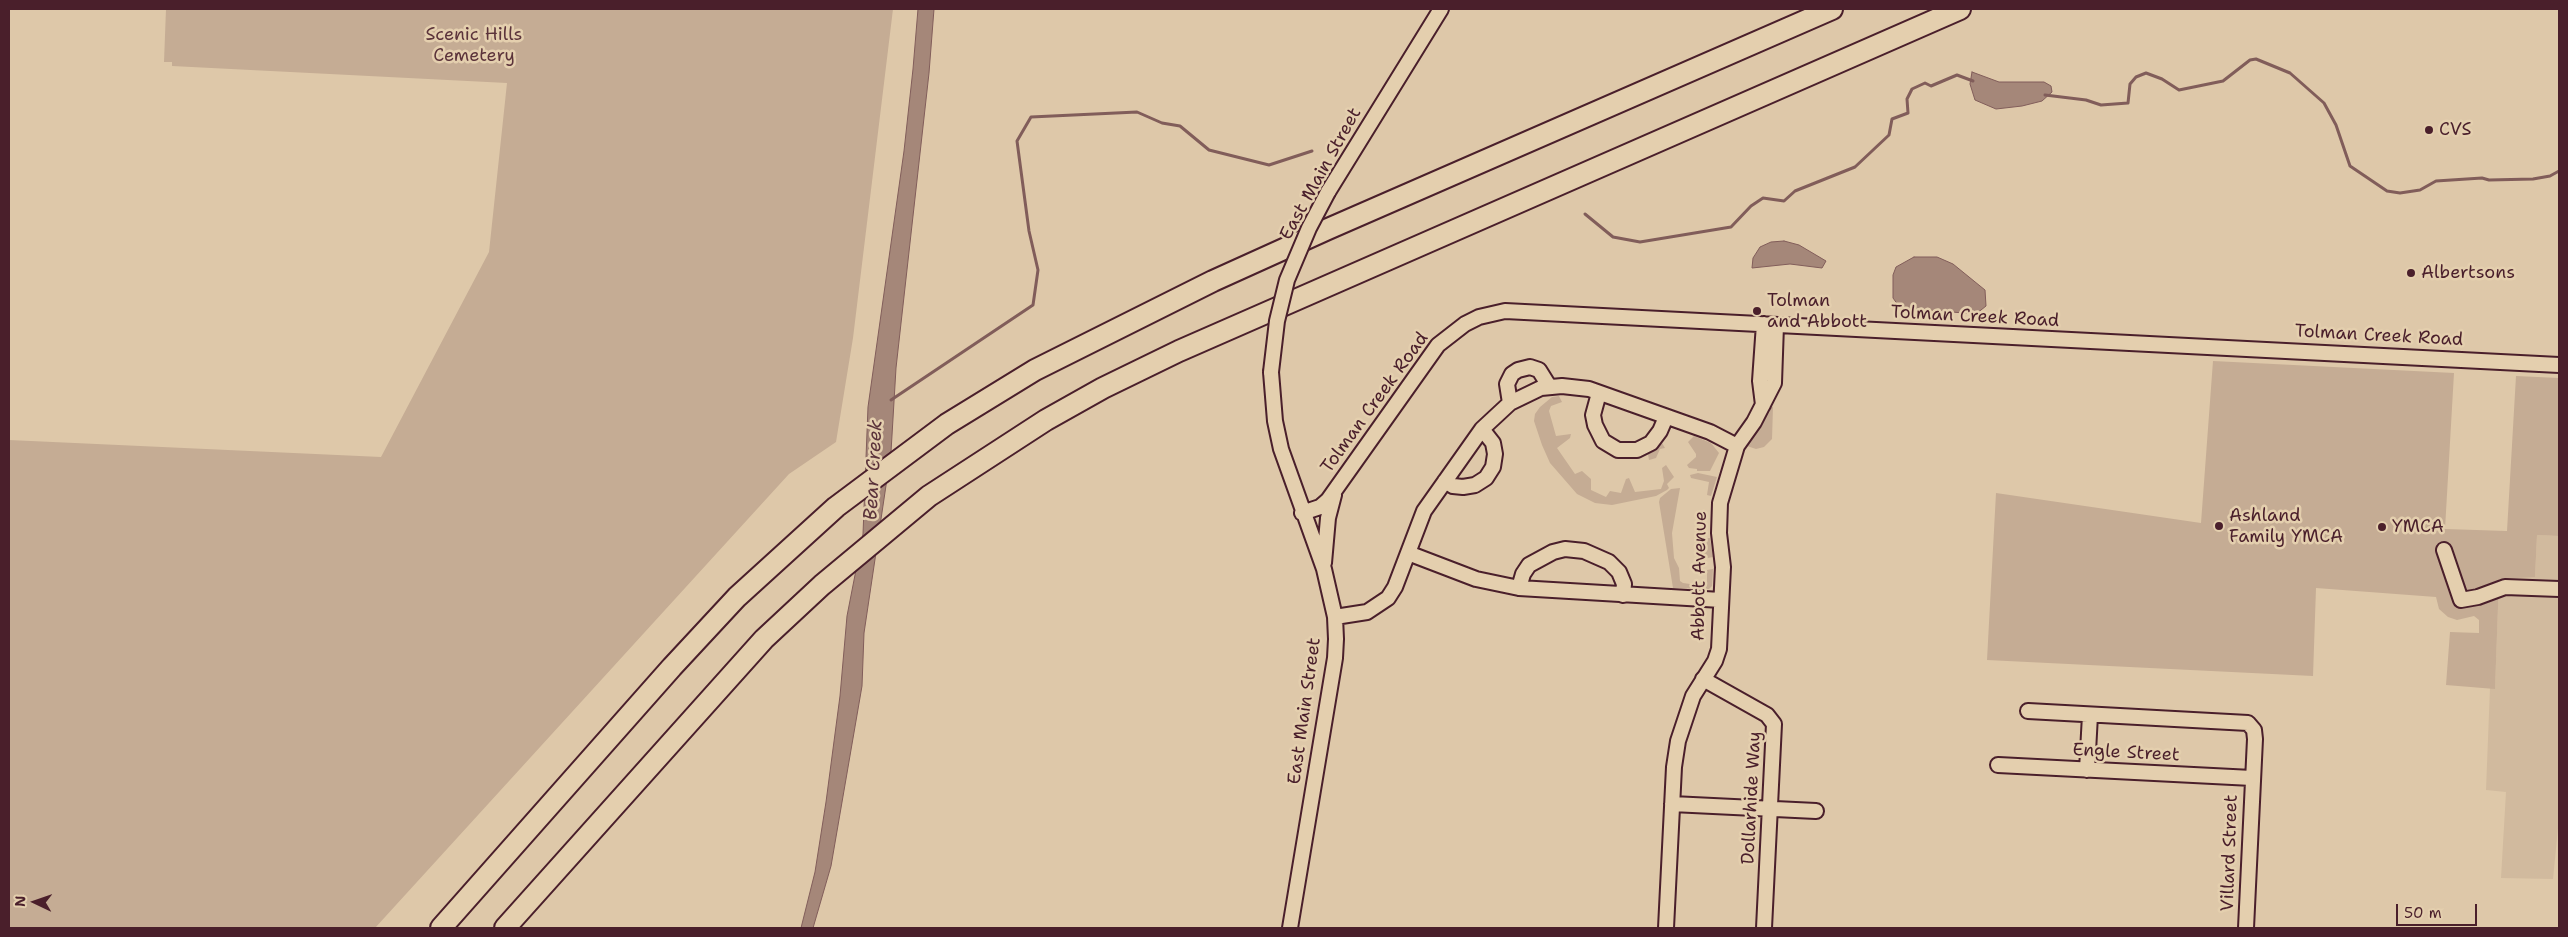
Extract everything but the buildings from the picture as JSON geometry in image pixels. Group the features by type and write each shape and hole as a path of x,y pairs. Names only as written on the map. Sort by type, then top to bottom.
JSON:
{"highway":[{"path":"442,928 672,667 724,611 836,507 917,445 978,403 1035,370 1174,300 1328,229 1832,9"},
{"path":"505,928 758,646 822,585 929,496 1046,420 1103,388 1171,355 1960,9"}],"street":[{"name":"East Main Street","path":"1290,928 1336,658 1334,617 1324,569 1302,513 1278,436 1271,372 1276,329 1287,280 1306,234 1328,192 1441,9"},
{"name":"Tolman Creek Road","path":"1302,513 1320,507 1337,487 1438,345 1452,332 1479,317 1516,312 2559,364"},
{"name":"Abbott Avenue","path":"1666,928 1672,804 1678,741 1685,714 1714,662 1719,649 1723,567 1719,532 1720,503 1737,446 1754,422 1774,383 1770,325"},
{"path":"1510,403 1507,384 1512,374 1518,370 1530,367 1539,370 1549,386"},
{"path":"1334,617 1367,612 1388,598 1408,554 1424,511 1482,429 1510,403 1549,386 1577,387 1599,393 1710,432 1737,446"},
{"path":"1599,393 1593,415 1595,426 1603,441 1618,450 1637,450 1651,443 1660,430 1666,416"},
{"path":"1445,481 1453,486 1463,487 1475,485 1486,478 1493,467 1495,454 1493,444 1482,429"},
{"path":"1324,569 1328,518 1337,487"},
{"path":"1519,588 1523,574 1529,565 1553,552 1565,549 1584,551 1609,562 1619,572 1624,584 1623,595"},
{"path":"2444,550 2461,600 2478,598 2505,587 2559,589"},
{"path":"1408,554 1476,579 1519,588 1721,600"},
{"name":"Dollarhide Way","path":"1703,679 1772,719 1775,730 1764,928"},
{"path":"2028,712 2090,715 2087,770"},
{"name":"Villard Street","path":"2090,715 2248,723 2254,730 2246,928"},
{"name":"Engle Street","path":"1998,765 2252,778"},
{"path":"1672,804 1816,811"}],"shaded area":[{"path":"2537,535 2559,536 2559,818 2553,879 2501,878 2506,792 2486,790 2490,688 2495,688 2499,578 2535,577"}],"green space":[{"name":"Scenic Hills Cemetery","path":"166,9 893,9 853,338 836,442 789,474 375,928 9,928 9,440 381,457 489,252 507,83 172,66 172,62 164,62"},
{"name":"Ashland Family YMCA","path":"2213,361 2454,373 2445,529 2507,531 2516,376 2559,378 2559,536 2537,535 2535,577 2499,579 2495,689 2446,685 2450,632 2479,633 2479,620 2474,616 2457,620 2448,617 2439,609 2436,597 2316,588 2313,676 1987,660 1996,493 2201,523"},
{"path":"1559,396 1562,402 1551,406 1549,411 1556,436 1571,434 1570,438 1557,448 1575,474 1582,471 1591,479 1591,490 1606,497 1610,491 1621,493 1626,479 1629,478 1635,492 1661,489 1664,481 1662,468 1666,465 1674,477 1667,484 1669,488 1656,496 1612,505 1595,503 1577,494 1550,463 1534,421 1535,414 1540,407 1552,397"},
{"path":"1770,405 1773,407 1772,439 1764,447 1756,449 1747,446 1745,443"},
{"path":"1694,436 1711,443 1719,453 1710,471 1697,471 1697,469 1689,468 1687,465 1696,457 1688,442"},
{"path":"1662,443 1665,448 1660,449 1656,458 1649,460 1648,454"},
{"path":"1698,473 1717,477 1711,496 1707,495 1709,482 1691,478 1690,475"},
{"path":"1680,488 1672,533 1674,558 1679,568 1680,581 1697,585 1707,583 1707,570 1713,569 1712,586 1709,589 1673,588 1659,502 1660,498 1671,489"},
{"path":"1703,538 1710,538 1713,557 1703,559"}],"water":[{"name":"Bear Creek","path":"918,9 934,9 929,73 896,368 891,452 864,633 862,686 831,866 813,928 801,928 815,872 840,696 847,616 863,534 868,407 904,151"},
{"path":"1972,72 1999,82 2044,82 2051,86 2052,92 2042,101 1996,109 1975,100 1970,84"},
{"path":"1784,241 1799,245 1826,261 1822,268 1790,264 1752,268 1753,258 1760,247 1771,242"},
{"path":"1914,257 1937,257 1953,264 1985,290 1986,306 1976,314 1903,308 1898,305 1893,298 1893,275 1896,267"}],"waterway":[{"path":"2045,95 2086,100 2101,105 2128,103 2130,84 2136,77 2146,73 2162,79 2179,90 2223,81 2250,60 2256,59 2290,73 2324,103 2336,125 2350,166 2387,191 2400,193 2420,190 2436,181 2482,178 2489,180 2533,179 2550,176 2559,171"},
{"path":"1585,214 1613,237 1640,242 1731,227 1751,206 1763,198 1784,201 1795,191 1855,167 1889,135 1892,119 1908,113 1907,99 1912,89 1925,83 1931,86 1957,75 1973,81"},
{"path":"891,400 1033,305 1038,270 1029,231 1017,141 1031,117 1137,112 1162,123 1180,126 1209,150 1269,165 1312,151"}],"place":[{"name":"CVS","path":"2429,130"},
{"name":"Albertsons","path":"2411,273"},
{"name":"Tolman and Abbott","path":"1757,311"},
{"name":"Ashland Family YMCA","path":"2219,526"},
{"name":"YMCA","path":"2382,527"}]}
